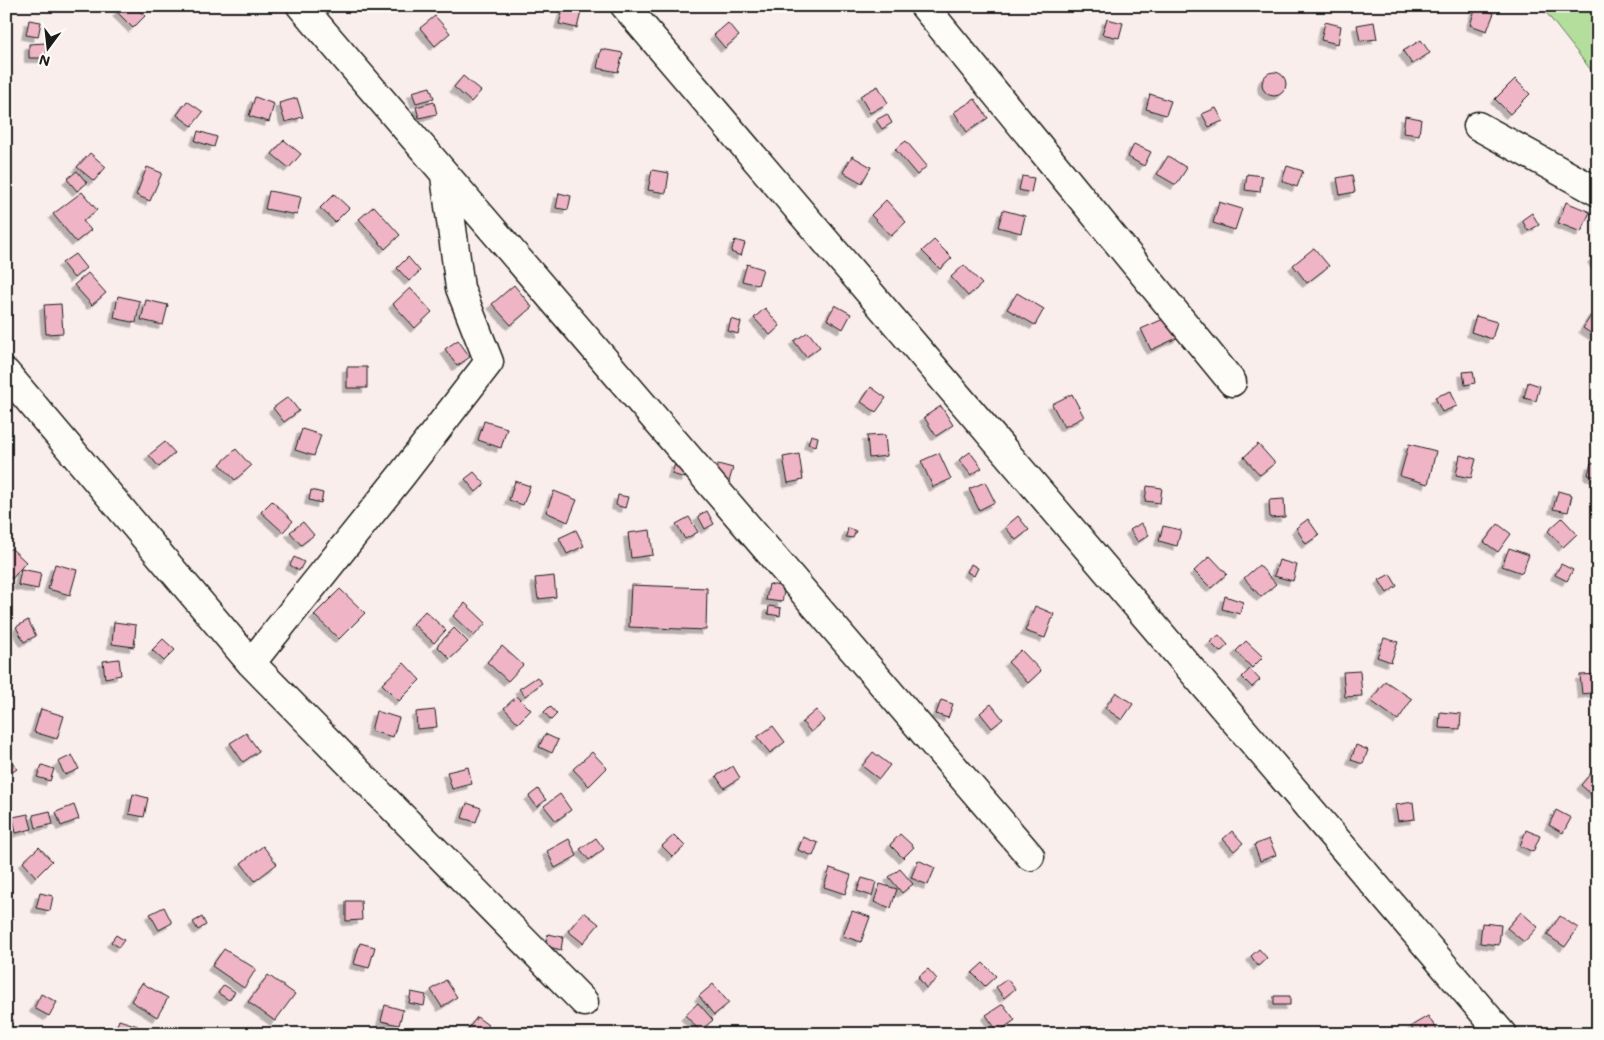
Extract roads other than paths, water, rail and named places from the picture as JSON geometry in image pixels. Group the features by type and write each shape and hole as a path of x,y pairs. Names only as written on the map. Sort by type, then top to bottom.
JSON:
{"street":[{"path":"301,6 1030,856"},
{"path":"625,6 1502,1034"},
{"path":"924,6 1232,382"},
{"path":"1478,126 1598,192"},
{"path":"251,663 489,362 460,288 445,176"},
{"path":"6,373 251,663 584,1002"}]}
